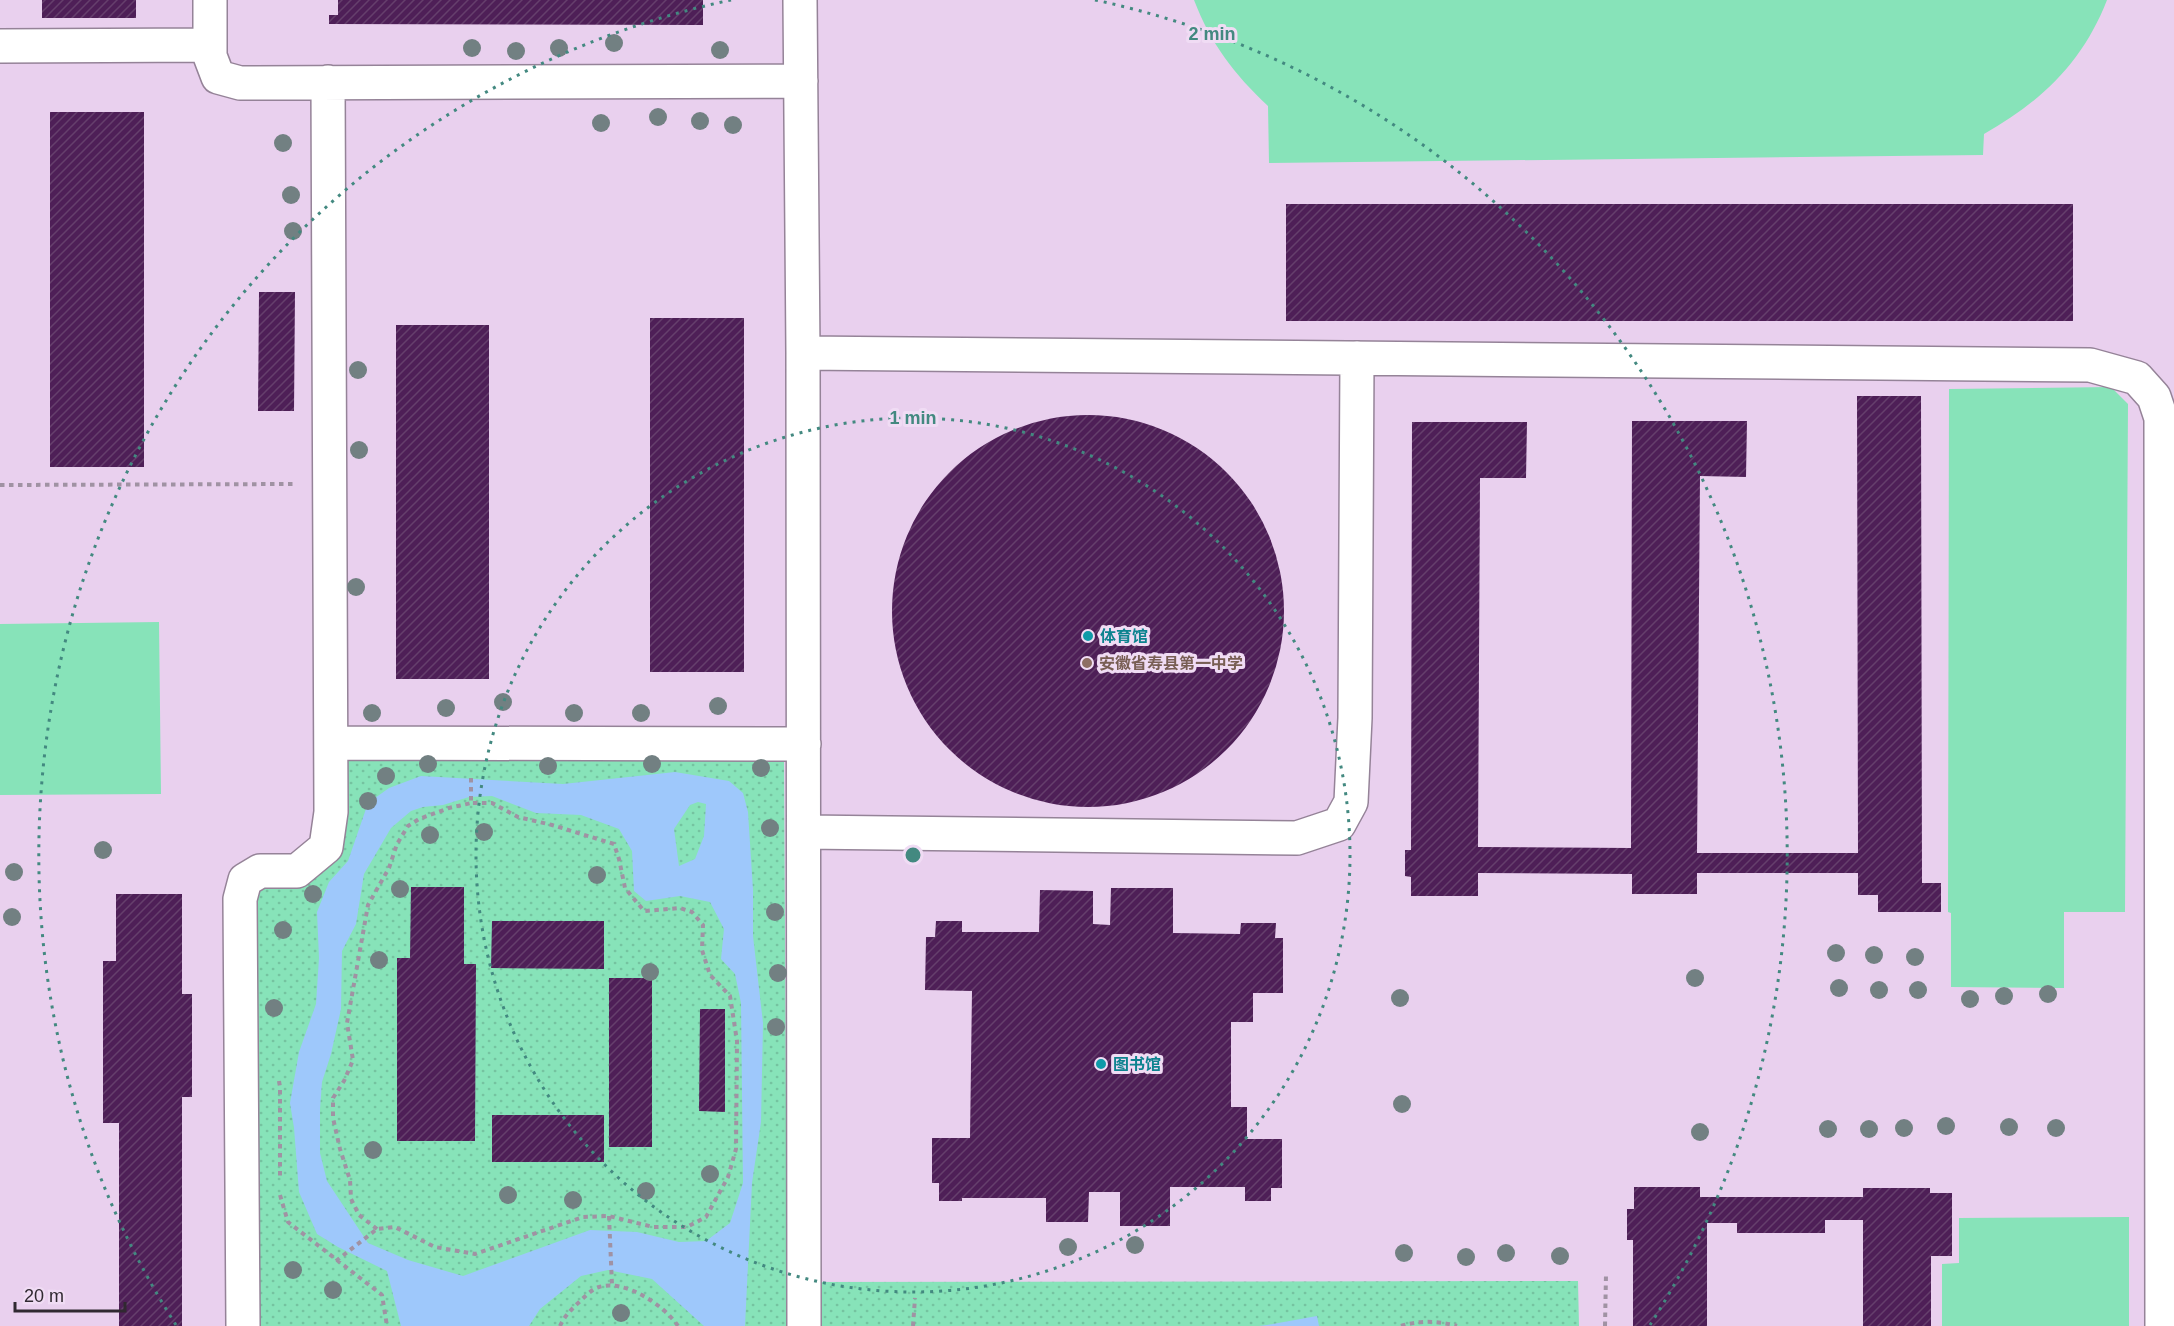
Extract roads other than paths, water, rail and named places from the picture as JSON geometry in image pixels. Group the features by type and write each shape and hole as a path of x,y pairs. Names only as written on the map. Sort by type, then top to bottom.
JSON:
{"lane":[{"path":"210,0 210,56 218,77 240,82 801,81"},
{"path":"800,0 803,353 804,1326"},
{"path":"0,46 210,45"},
{"path":"243,1326 240,899 245,880 260,871 297,871 326,847 331,812 328,82"},
{"path":"803,353 2090,365 2137,378 2154,397 2161,418 2162,1326"},
{"path":"804,832 1297,838 1339,824 1351,802 1355,718 1357,358"},
{"path":"331,743 804,744"}],"water":[{"path":"675,772 729,781 743,793 748,812 753,890 753,936 763,1023 761,1122 752,1183 745,1326 704,1326 652,1279 608,1270 581,1276 540,1309 529,1326 401,1326 387,1271 317,1234 299,1192 290,1103 299,1052 316,1004 319,958 317,912 329,882 348,861 368,803 389,788 421,776 563,784","holes":["492,796 536,813 581,815 619,829 632,851 634,891 646,901 680,896 710,902 724,929 721,959 735,974 741,1003 743,1183 730,1223 706,1241 679,1242 637,1232 590,1230 463,1276 408,1260 368,1243 327,1181 320,1153 322,1082 341,1009 342,951 356,924 364,874 391,828 411,811 469,797","698,802 706,804 704,836 695,859 679,866 674,829 690,805"]},
{"path":"1317,1316 1319,1326 1259,1326 1267,1325"}],"place":[{"name":"体育馆","path":"1088,636"},
{"name":"安徽省寿县第一中学","path":"1087,663"},
{"name":"图书馆","path":"1101,1064"}]}
